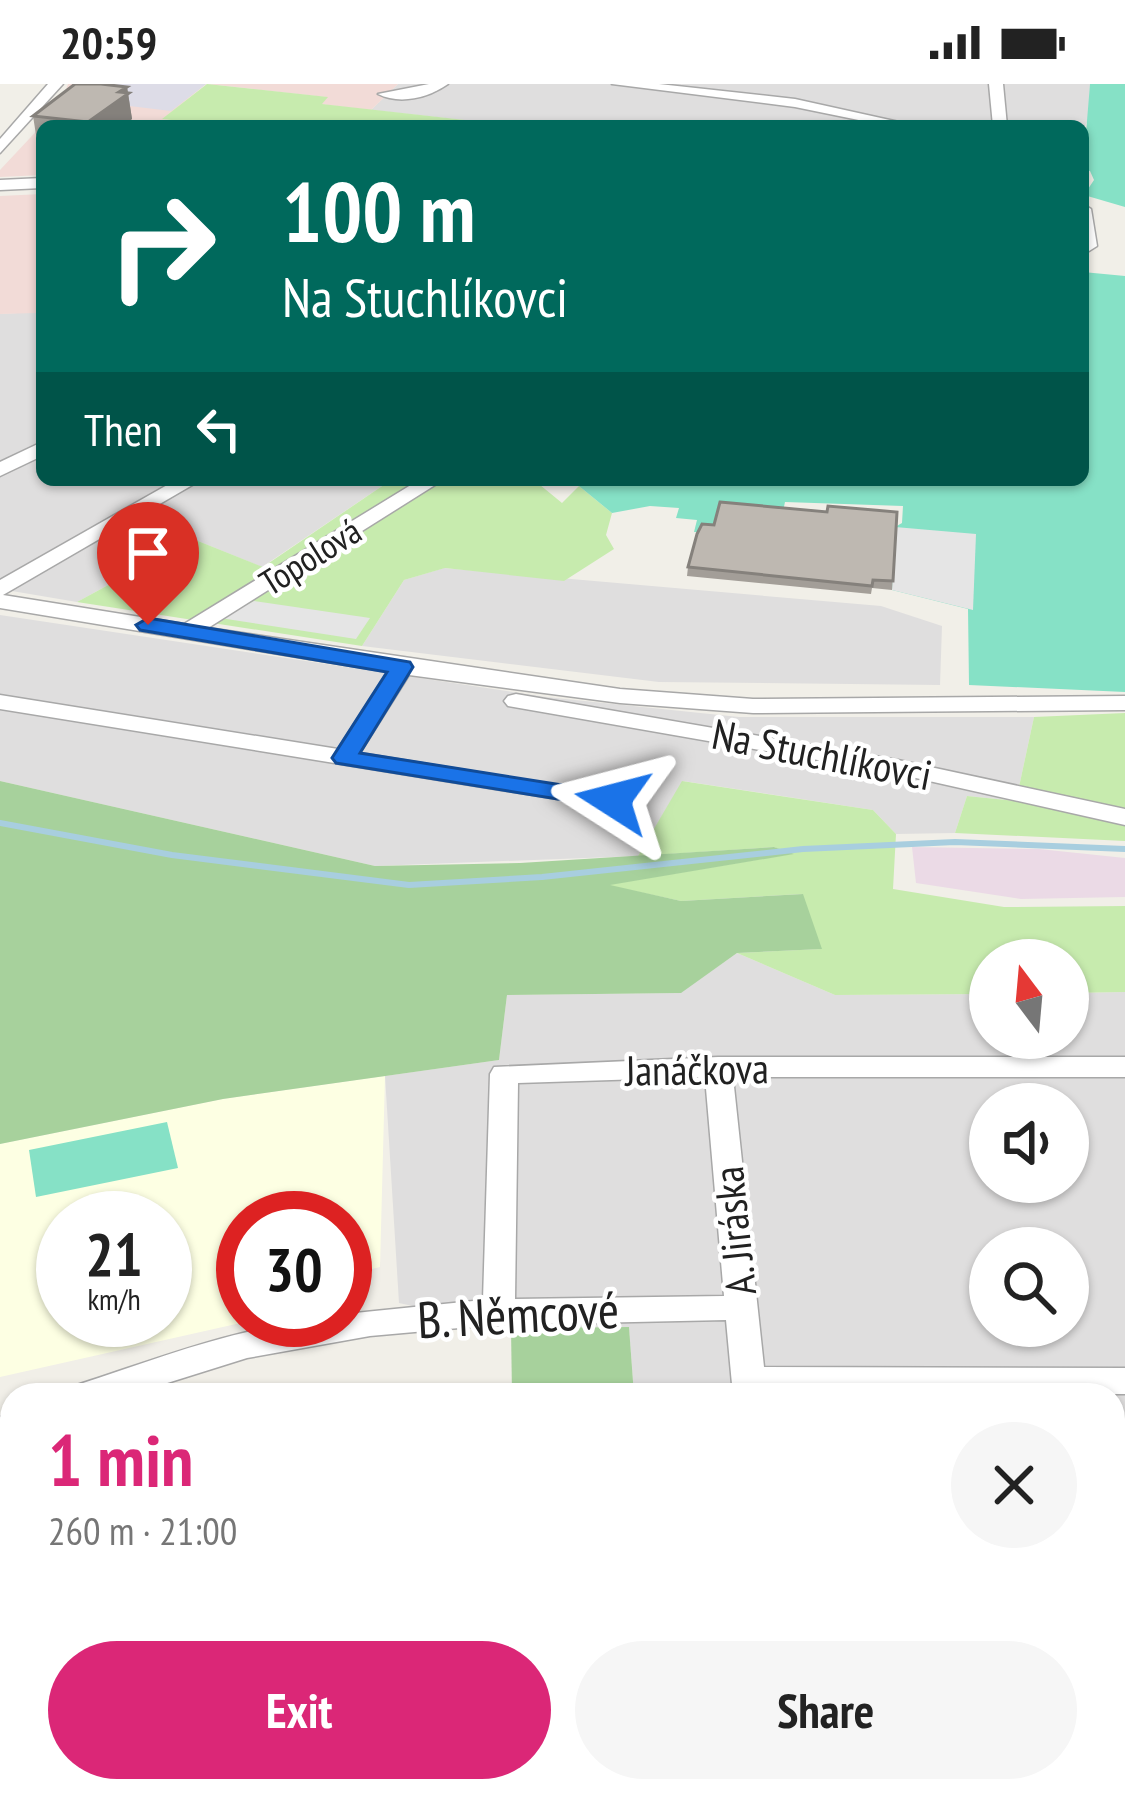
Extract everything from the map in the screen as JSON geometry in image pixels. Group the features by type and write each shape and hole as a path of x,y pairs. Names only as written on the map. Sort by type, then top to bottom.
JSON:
{"street":[{"path":"0,136 44,84"},
{"path":"0,148 56,84"},
{"path":"385,94 419,94 441,84"},
{"path":"625,84 795,103 880,120"},
{"path":"795,103 815,84"},
{"path":"996,84 999,120"},
{"path":"0,184 36,183"},
{"path":"0,470 36,451"},
{"path":"0,589 180,486"},
{"name":"Topolová","path":"187,632 423,486"},
{"name":"Na Stuchlíkovci","path":"0,601 402,667 620,696 753,706 1125,703"},
{"path":"345,758 402,667"},
{"name":"Na Stuchlíkovci","path":"455,675 457,683 473,694 898,767 1125,817"},
{"path":"0,702 613,800"},
{"name":"Janáčkova","path":"500,1310 504,1074 718,1067 1125,1066"},
{"name":"A. Jiráska","path":"718,1067 750,1383"},
{"name":"B. Němcové","path":"126,1383 245,1345 383,1321 500,1310 742,1308"},
{"path":"1000,1383 1125,1381"}],"shaded area":[{"path":"68,84 206,84 163,119 172,120 47,120 60,106"},
{"path":"113,84 206,84 171,111 88,101"},
{"path":"207,84 398,84 371,110 320,104 326,97"},
{"path":"398,84 1090,84 1088,120 464,120 371,110"},
{"path":"36,132 36,175 0,177 0,170"},
{"path":"36,194 36,313 0,314 0,196"},
{"path":"36,312 36,486 382,486 262,567 193,539 77,602 0,589 0,314"},
{"path":"895,527 976,534 973,610 892,590"},
{"path":"444,568 881,606 942,626 940,685 659,682 362,646 404,580"},
{"path":"254,601 370,618 356,639 220,618"},
{"path":"0,615 546,697 739,717 1034,717 1016,801 967,796 955,833 896,834 873,810 683,781 638,856 375,866 0,781"},
{"path":"912,847 1039,849 1125,858 1125,897 1021,899 916,883"},
{"path":"737,953 835,995 969,994 969,1059 1089,1059 1089,993 1125,992 1125,1383 633,1383 629,1327 511,1328 399,1303 385,1076 499,1060 507,995 680,993"},
{"path":"385,1076 380,1267 372,1269 372,1191 216,1191 216,1329 192,1334 192,1191 36,1191 36,1347 134,1347 0,1377 0,1144 223,1099"}],"green space":[{"path":"207,84 328,97 322,104 465,120 171,120 162,119"},
{"path":"1090,84 1125,84 1125,207 1089,196 1094,180 1089,171"},
{"path":"1089,273 1125,276 1125,692 969,685 968,609 892,590 895,527 902,523 903,506 785,502 782,516 713,533 694,532 697,520 676,518 679,508 650,506 612,513 579,486 1089,486"},
{"path":"382,486 541,486 562,503 579,486 612,513 606,535 614,549 564,581 445,568 404,580 362,646 77,602 193,539 263,567"},
{"path":"1125,713 1125,841 955,833 967,796 1016,801 1034,717"},
{"path":"0,781 375,866 520,863 774,847 794,854 610,885 681,901 803,894 822,949 737,953 681,993 507,995 499,1060 223,1099 0,1144"},
{"path":"682,781 873,810 896,834 893,889 1004,907 1125,906 1125,992 1089,993 1089,939 969,939 969,994 835,995 737,953 821,949 802,894 681,901 606,885 791,854 774,847 638,856"},
{"path":"167,1122 178,1168 65,1191 36,1191 36,1197 29,1150"},
{"path":"629,1327 633,1383 512,1383 511,1328"}],"building":[{"path":"75,84 127,87 119,92 129,93 91,120 33,116"},
{"path":"720,502 827,512 828,506 897,512 893,581 873,580 872,586 688,567 697,534 702,524 714,525"}],"waterway":[{"path":"0,823 172,855 409,885 542,877 803,849 955,842 1125,849"}],"route":[{"path":"148,625 402,667 345,758 613,800"}]}
